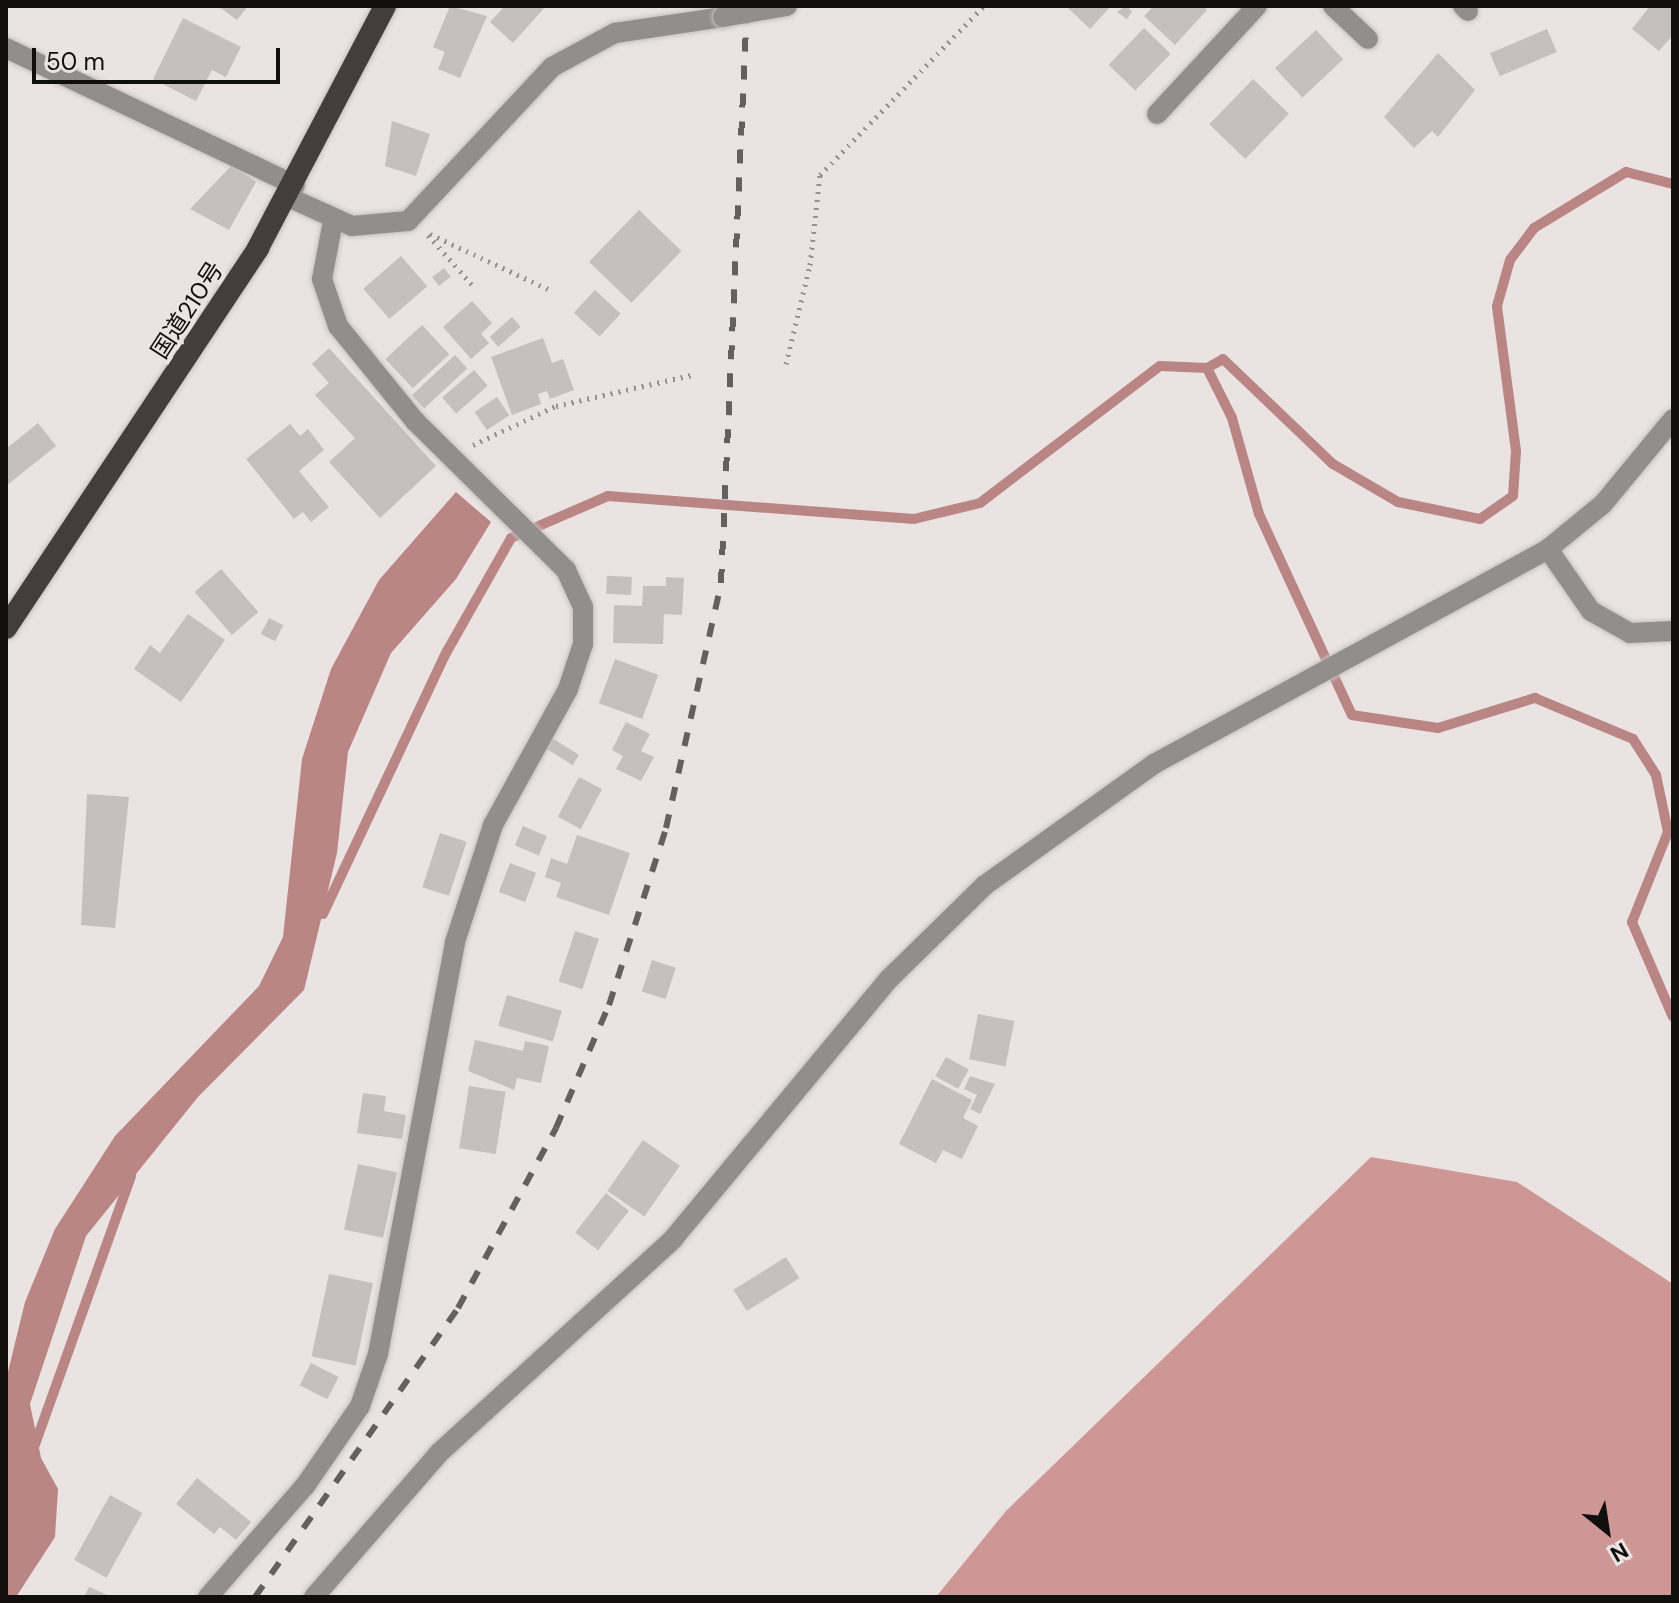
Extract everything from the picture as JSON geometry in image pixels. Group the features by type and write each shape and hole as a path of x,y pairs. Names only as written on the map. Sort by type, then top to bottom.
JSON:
{"highway":[{"name":"国道210号","path":"6,628 291,191 385,6"}],"street":[{"path":"6,48 291,191 333,221 371,228 417,226 552,67 615,33 788,6"},
{"path":"1157,114 1257,6"},
{"path":"1333,6 1368,39"},
{"path":"208,1597 305,1486 360,1406 374,1367 455,942 493,825 579,665 583,607 566,570 454,462 338,326 322,279 333,221"},
{"path":"314,1597 450,1442 673,1239 889,979 985,885 1154,764 1548,549 1603,504 1673,419"},
{"path":"1548,549 1591,611 1630,633 1673,631"}],"path":[{"path":"786,364 810,265 820,175 984,6"},
{"path":"417,226 474,287"},
{"path":"417,226 550,290"},
{"path":"454,462 556,406 691,375"}],"shaded area":[{"path":"456,492 491,522 456,579 391,653 348,752 337,853 304,990 198,1097 86,1236 30,1404 41,1458 58,1489 55,1537 16,1597 6,1597 6,1380 25,1302 55,1229 115,1136 259,986 283,937 302,759 331,669 379,580"},
{"path":"1371,1157 1517,1182 1673,1284 1673,1597 936,1597 1006,1511"}],"building":[{"path":"218,6 248,6 237,20"},
{"path":"450,6 487,16 460,78 438,69 445,52 433,47"},
{"path":"505,6 546,6 513,43 490,22"},
{"path":"1066,6 1111,6 1090,29"},
{"path":"1126,6 1132,11 1127,19 1117,12"},
{"path":"1154,6 1203,6 1207,10 1175,45 1144,16"},
{"path":"1650,6 1673,6 1673,35 1659,51 1632,29"},
{"path":"183,18 241,47 226,77 212,70 196,101 153,79"},
{"path":"1144,28 1171,54 1135,90 1109,65"},
{"path":"1547,29 1557,52 1500,76 1490,53"},
{"path":"1316,30 1343,59 1302,97 1275,68"},
{"path":"1438,53 1475,90 1438,137 1432,131 1414,148 1384,117"},
{"path":"1253,79 1289,114 1245,159 1209,124"},
{"path":"392,121 430,134 416,176 385,166"},
{"path":"232,165 256,182 229,230 190,209"},
{"path":"639,210 681,251 631,303 589,262"},
{"path":"401,256 427,286 390,319 363,289"},
{"path":"444,268 451,277 439,286 432,277"},
{"path":"595,290 621,314 599,337 574,313"},
{"path":"472,301 492,323 481,334 489,343 471,359 443,327"},
{"path":"512,317 521,327 498,347 490,337"},
{"path":"422,325 449,354 413,388 385,359"},
{"path":"543,338 552,363 563,359 574,390 550,399 547,391 538,394 541,404 512,415 491,357"},
{"path":"329,348 436,466 380,518 329,462 355,438 315,395 329,383 312,364"},
{"path":"455,355 467,368 424,408 412,395"},
{"path":"474,370 488,386 456,413 442,398"},
{"path":"497,397 509,415 487,430 475,412"},
{"path":"38,423 56,446 6,486 6,449"},
{"path":"290,424 300,436 308,429 324,450 299,471 329,507 311,522 303,512 294,519 246,459"},
{"path":"221,569 258,612 232,635 195,592"},
{"path":"607,576 632,577 631,595 606,594"},
{"path":"666,577 684,578 682,615 664,614 663,644 613,643 614,605 642,606 643,586 666,586"},
{"path":"188,614 225,640 181,702 134,669 150,645 160,653"},
{"path":"269,618 283,625 275,641 261,634"},
{"path":"615,659 658,675 642,719 599,703"},
{"path":"626,722 650,734 641,751 654,757 641,781 616,769 623,756 612,750"},
{"path":"552,738 579,755 573,765 546,748"},
{"path":"579,777 602,789 581,829 558,817"},
{"path":"87,794 129,797 115,928 81,925"},
{"path":"523,826 547,836 539,855 515,845"},
{"path":"440,833 467,842 449,896 422,887"},
{"path":"577,835 630,853 609,915 556,897 561,883 545,877 551,858 567,864"},
{"path":"510,863 536,873 525,902 499,892"},
{"path":"575,931 599,939 582,989 559,981"},
{"path":"652,960 676,968 666,999 642,991"},
{"path":"507,995 562,1011 553,1041 498,1026"},
{"path":"978,1014 1014,1021 1006,1066 969,1059"},
{"path":"475,1040 523,1051 525,1041 549,1046 541,1083 517,1078 514,1090 468,1071"},
{"path":"946,1057 969,1070 958,1089 935,1076"},
{"path":"970,1076 995,1084 980,1114 970,1109 977,1095 964,1089"},
{"path":"932,1079 972,1100 963,1118 978,1126 962,1159 943,1150 936,1163 899,1144"},
{"path":"469,1086 506,1092 496,1154 459,1148"},
{"path":"363,1093 386,1096 384,1111 406,1115 402,1139 357,1133"},
{"path":"643,1140 680,1166 644,1217 607,1191"},
{"path":"358,1164 397,1172 383,1238 344,1230"},
{"path":"606,1193 629,1211 598,1250 575,1232"},
{"path":"786,1257 799,1278 747,1311 733,1290"},
{"path":"329,1274 373,1283 356,1366 312,1356"},
{"path":"311,1363 339,1377 327,1399 300,1385"},
{"path":"197,1478 251,1522 236,1540 220,1527 214,1534 176,1504"},
{"path":"110,1495 142,1513 106,1578 74,1560"},
{"path":"89,1587 112,1597 84,1597"}],"waterway":[{"path":"323,914 446,653 511,538 608,496 914,519 980,503 1160,366 1207,368 1223,359 1333,464 1398,502 1480,519 1513,496 1516,451 1497,306 1510,260 1534,228 1626,172 1673,184"},
{"path":"1207,368 1232,418 1259,514 1352,715 1438,728 1535,698 1633,739 1656,775 1668,832 1632,922 1673,1017"},
{"path":"33,1450 131,1176"}],"railway":[{"path":"255,1597 458,1308 556,1128 609,1005 666,828 721,583 747,6"}]}
